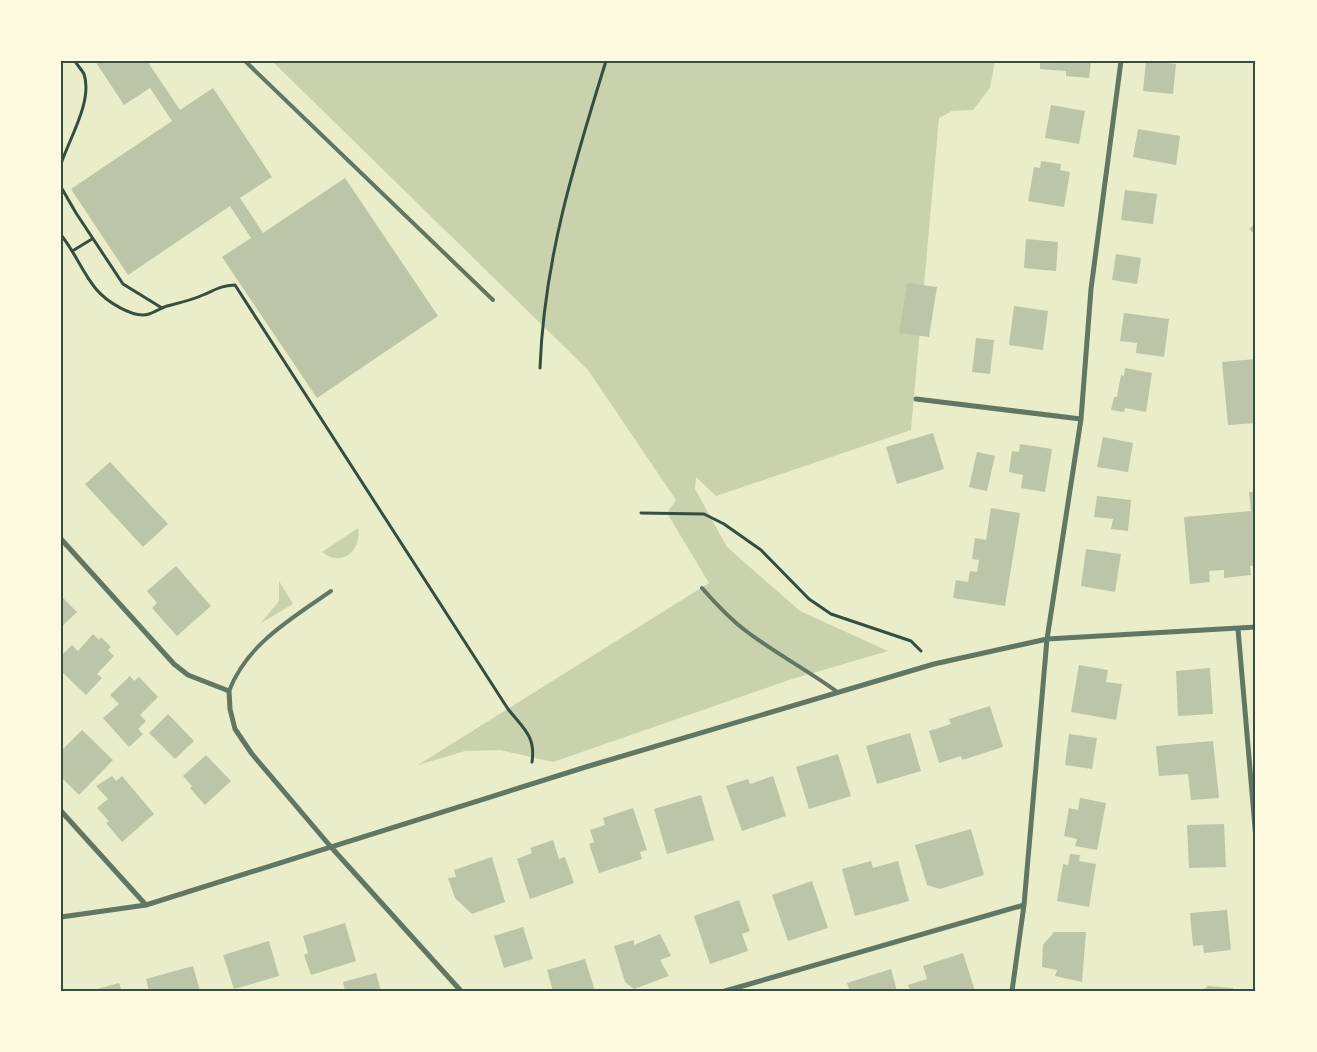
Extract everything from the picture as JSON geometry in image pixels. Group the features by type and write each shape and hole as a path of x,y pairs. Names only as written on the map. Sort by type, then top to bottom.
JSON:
{"street":[{"path":"1012,991 1024,905 1046,639 1081,418 1090,289 1121,61"},
{"path":"916,399 1081,418"},
{"path":"61,539 174,664 188,675 229,691 230,708 235,729 252,754 331,847 461,991"},
{"path":"61,917 146,905 836,691 934,664 1046,639 1256,627"},
{"path":"1238,628 1256,839"},
{"path":"61,811 146,905"},
{"path":"725,991 1024,905"}],"lane":[{"path":"245,61 493,300"},
{"path":"702,588 721,610 746,632 808,670 836,691"},
{"path":"229,691 236,672 267,637 331,591"}],"path":[{"path":"61,164 78,124 84,94 84,74 75,61"},
{"path":"540,368 542,319 562,210 606,61"},
{"path":"61,187 92,239 123,284 162,308"},
{"path":"61,235 74,250 76,258 97,290 110,301 135,314 148,315 162,308 203,295 219,286 235,285 508,709 529,736 535,747 532,762"},
{"path":"74,250 92,239"},
{"path":"641,513 704,514 710,517 761,550 809,599 831,614 911,641 934,664"}],"green space":[{"path":"272,61 995,61 990,88 973,110 952,111 939,118 911,430 716,496 696,477 695,489 727,547 800,611 888,651 789,680 553,762 500,750 465,751 418,765 709,583 667,513 676,500 588,370"},
{"path":"358,528 357,544 349,555 337,558 329,557 322,552"},
{"path":"279,581 293,604 261,623 279,601"}],"building":[{"path":"95,61 147,61 180,110 213,88 272,177 240,198 263,233 345,178 438,316 317,398 222,257 251,238 230,206 128,275 71,189 172,121 150,88 124,105"},
{"path":"1040,61 1091,61 1089,78 1066,76 1066,71 1040,69"},
{"path":"1146,61 1176,64 1173,94 1143,91"},
{"path":"1051,105 1085,111 1079,144 1045,138"},
{"path":"1138,129 1180,136 1176,165 1133,157"},
{"path":"1041,161 1061,164 1060,170 1070,172 1064,207 1028,201 1034,167 1040,168"},
{"path":"1125,190 1157,194 1153,224 1121,220"},
{"path":"1256,223 1256,235 1249,229"},
{"path":"1026,239 1058,242 1056,271 1024,268"},
{"path":"1116,254 1141,258 1137,284 1112,280"},
{"path":"907,283 937,287 929,337 899,333"},
{"path":"1014,306 1048,311 1043,350 1009,345"},
{"path":"1124,313 1169,319 1164,357 1136,353 1137,343 1120,341"},
{"path":"976,338 994,340 990,374 972,372"},
{"path":"1256,359 1256,423 1228,425 1222,362"},
{"path":"1125,368 1152,373 1146,412 1125,408 1124,412 1111,410 1114,397 1117,397 1121,375 1124,376"},
{"path":"933,433 944,469 897,484 886,447"},
{"path":"1103,437 1133,443 1128,472 1097,467"},
{"path":"1020,444 1052,449 1045,492 1021,488 1023,475 1009,472 1012,451 1019,452"},
{"path":"977,452 995,456 987,491 969,487"},
{"path":"110,462 168,524 143,547 85,484"},
{"path":"1249,492 1256,492 1256,565 1250,566 1251,575 1224,578 1224,570 1209,571 1210,582 1190,584 1184,517 1251,511"},
{"path":"1097,496 1131,500 1128,531 1111,529 1113,519 1094,517"},
{"path":"991,508 1020,513 1005,606 953,598 956,580 968,582 970,571 977,572 979,560 972,559 975,538 986,540"},
{"path":"1086,549 1121,554 1115,592 1081,586"},
{"path":"176,566 211,606 177,636 152,608 157,603 147,591"},
{"path":"61,596 77,612 61,627"},
{"path":"93,634 99,640 101,637 111,647 108,650 114,656 97,674 102,678 86,695 61,671 61,656 72,645 78,651"},
{"path":"1079,665 1108,670 1106,682 1122,684 1116,720 1071,712"},
{"path":"1210,668 1213,714 1178,716 1176,671"},
{"path":"130,676 134,681 139,677 158,697 140,715 146,721 138,729 143,734 129,747 103,718 119,704 110,695"},
{"path":"990,706 1003,747 962,760 961,756 939,763 929,731 951,724 949,719"},
{"path":"168,714 194,741 175,759 149,733"},
{"path":"82,730 113,760 79,795 61,777 61,751"},
{"path":"910,733 921,771 877,784 866,746"},
{"path":"1069,734 1097,738 1092,769 1065,765"},
{"path":"1213,741 1219,798 1191,800 1188,774 1159,776 1156,746"},
{"path":"838,754 851,796 809,809 796,767"},
{"path":"206,755 231,781 205,805 190,788 192,786 183,776"},
{"path":"112,776 116,781 122,776 154,814 122,842 106,823 109,821 97,808 108,799 96,786"},
{"path":"773,776 786,816 742,831 726,786 748,779 750,784"},
{"path":"701,795 714,840 667,854 654,809"},
{"path":"1080,798 1106,803 1097,850 1075,846 1077,839 1064,836 1069,808 1078,810"},
{"path":"633,808 647,850 640,852 642,859 599,873 589,844 594,842 590,830 605,825 603,818"},
{"path":"1224,824 1226,867 1189,868 1187,825"},
{"path":"971,829 984,875 940,889 927,885 915,845"},
{"path":"553,840 559,859 565,857 574,883 530,899 517,859 532,853 530,848"},
{"path":"1070,854 1080,855 1079,861 1096,864 1089,907 1057,901 1063,864 1068,865"},
{"path":"492,857 505,902 472,914 455,898 448,878 456,877 454,870"},
{"path":"871,861 873,868 898,861 909,901 855,916 842,869"},
{"path":"812,881 828,928 788,941 772,895"},
{"path":"739,900 750,931 742,934 748,951 710,964 694,916"},
{"path":"1227,910 1231,950 1204,953 1203,945 1193,946 1190,913"},
{"path":"345,923 356,961 311,975 304,955 308,953 303,936"},
{"path":"523,927 533,959 504,968 494,936"},
{"path":"1054,932 1086,932 1082,982 1055,976 1057,970 1042,967 1043,945"},
{"path":"660,934 671,956 660,960 669,976 634,989 625,982 614,946 634,940 634,945"},
{"path":"269,941 279,976 234,989 223,955"},
{"path":"963,953 975,991 910,991 908,985 927,979 923,966"},
{"path":"585,959 595,991 553,991 547,970"},
{"path":"193,966 200,991 149,991 146,979"},
{"path":"891,969 897,991 850,991 847,983"},
{"path":"376,973 381,991 345,991 343,982"},
{"path":"119,983 122,991 93,991 93,990"},
{"path":"1208,986 1233,988 1233,991 1202,991"}]}
